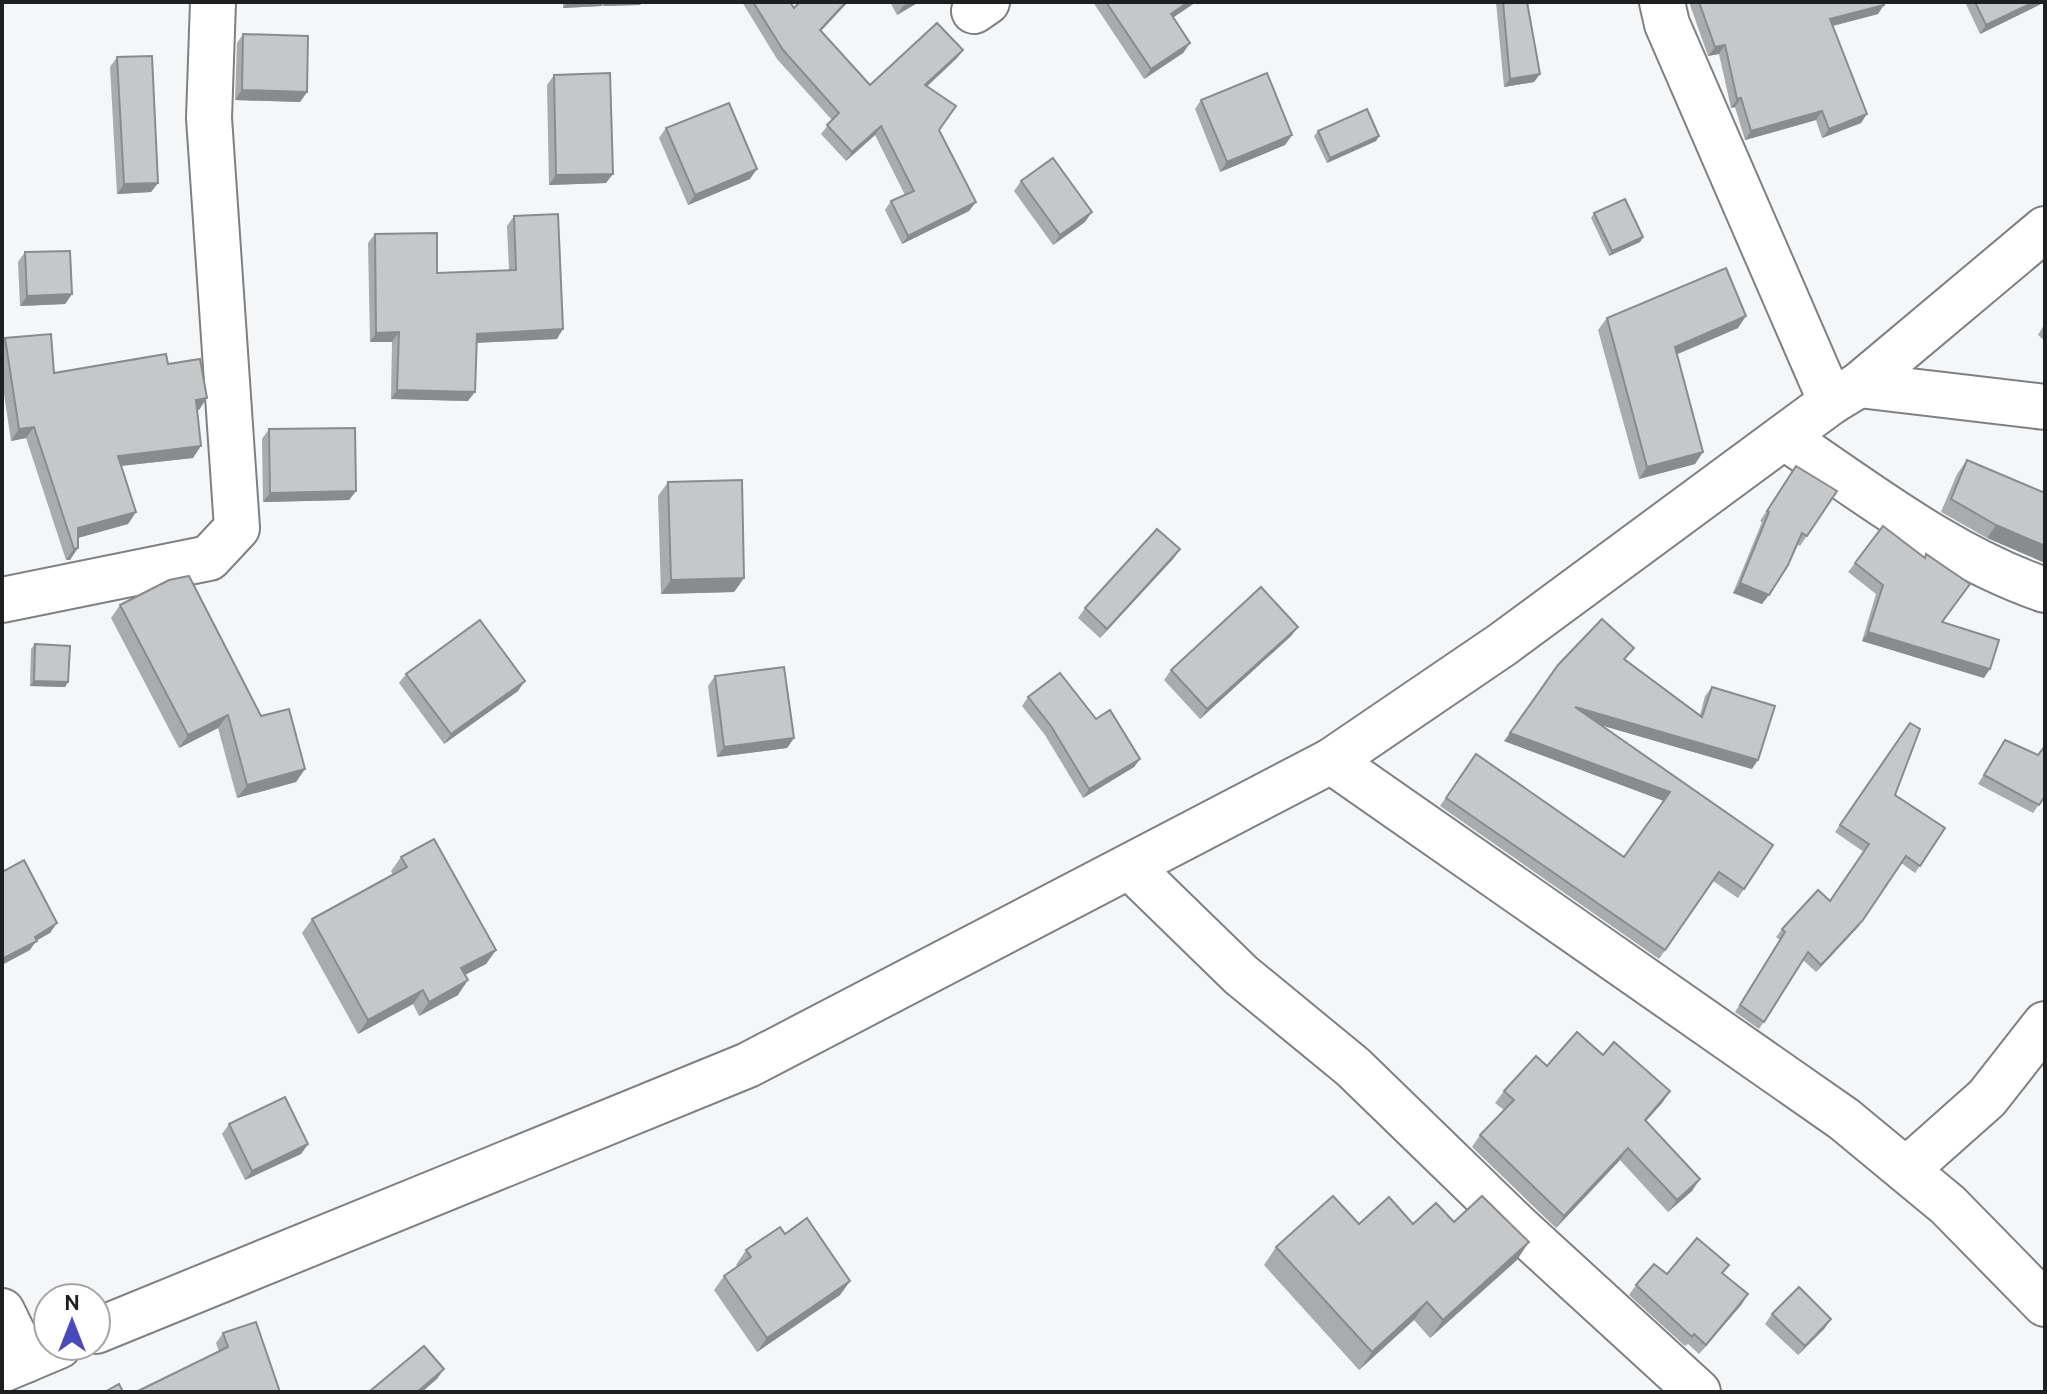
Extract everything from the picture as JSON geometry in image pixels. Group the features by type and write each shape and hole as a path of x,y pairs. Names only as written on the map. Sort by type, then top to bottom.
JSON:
{"street":[{"path":"2,600 209,558 237,528 209,118 213,2"},
{"path":"1662,2 1667,24 1845,394"},
{"path":"112,1324 748,1065 1331,761 1503,644 1845,394 2045,229"},
{"path":"1845,394 2045,407"},
{"path":"1784,437 1964,553 2004,576 2045,590"},
{"path":"1331,761 1844,1119 1948,1205 2045,1304"},
{"path":"1130,867 1241,975 1353,1067 1520,1229 1698,1392"},
{"path":"1906,1170 1987,1098 2045,1024"},
{"path":"2,1311 29,1358"}],"building":[{"path":"753,2 790,2 794,8 800,2 846,2 820,30 870,85 937,23 963,50 925,85 956,106 939,130 976,202 908,236 891,201 914,191 881,126 852,152 827,125 839,113 783,50"},
{"path":"1106,2 1188,2 1171,14 1190,43 1151,69"},
{"path":"1503,2 1527,2 1540,74 1510,79"},
{"path":"1699,2 1883,2 1884,5 1830,19 1867,114 1829,129 1822,111 1751,131 1741,98 1737,99 1725,45 1715,47"},
{"path":"1975,2 2034,2 1986,25"},
{"path":"243,34 308,36 307,92 242,90"},
{"path":"152,56 158,183 124,184 117,57"},
{"path":"610,73 613,174 556,175 554,75"},
{"path":"1267,73 1292,135 1227,162 1201,100"},
{"path":"729,103 757,169 695,195 666,128"},
{"path":"1367,109 1379,136 1330,158 1318,131"},
{"path":"1053,158 1092,212 1060,235 1021,181"},
{"path":"1625,199 1643,237 1612,251 1594,213"},
{"path":"558,214 563,329 477,334 475,392 397,390 399,332 376,333 375,234 437,233 437,273 516,270 514,216"},
{"path":"70,251 72,294 27,296 25,252"},
{"path":"1726,268 1746,316 1675,347 1703,452 1647,467 1607,318"},
{"path":"51,334 54,373 166,354 168,364 200,359 207,398 196,400 201,446 118,456 136,512 78,528 78,548 74,549 34,427 19,429 5,338"},
{"path":"355,428 356,491 270,493 269,429"},
{"path":"1967,460 2045,493 2045,546 1996,525 1951,499"},
{"path":"1796,466 1837,491 1807,536 1802,533 1788,565 1769,595 1740,583 1767,511"},
{"path":"742,480 744,578 671,580 668,482"},
{"path":"1883,526 1925,558 1926,554 1970,584 1942,622 1999,640 1990,669 1868,632 1883,585 1855,563"},
{"path":"1157,529 1180,549 1107,629 1085,608"},
{"path":"189,576 261,716 289,709 305,769 247,785 228,715 188,735 120,605 169,580"},
{"path":"1261,587 1298,627 1207,709 1171,670"},
{"path":"1602,619 1634,648 1624,659 1702,717 1712,687 1775,706 1758,760 1575,707 1773,845 1744,889 1719,872 1665,950 1446,798 1476,754 1624,857 1670,792 1510,733 1558,665"},
{"path":"480,620 525,681 451,734 406,674"},
{"path":"35,644 70,646 68,682 34,681"},
{"path":"784,667 794,738 724,747 715,676"},
{"path":"1060,673 1096,719 1110,710 1140,759 1089,789 1051,726 1028,697"},
{"path":"1910,723 1920,729 1895,795 1945,828 1920,866 1906,856 1863,920 1821,965 1808,952 1764,1022 1740,1005 1785,932 1782,929 1818,890 1830,901 1869,844 1840,825"},
{"path":"2005,740 2038,755 2045,746 2045,796 2039,805 1984,775"},
{"path":"434,839 496,950 461,968 468,980 429,1002 423,990 368,1020 312,919 407,867 401,857"},
{"path":"24,860 57,923 35,937 37,941 2,959 2,872"},
{"path":"1577,1032 1603,1055 1614,1042 1670,1091 1645,1120 1700,1179 1677,1200 1628,1148 1564,1216 1480,1135 1514,1100 1504,1091 1536,1056 1547,1066"},
{"path":"285,1097 308,1144 252,1171 229,1124"},
{"path":"1333,1196 1359,1224 1389,1197 1413,1224 1436,1203 1454,1222 1482,1196 1529,1242 1443,1320 1427,1302 1372,1352 1276,1247"},
{"path":"807,1218 850,1281 767,1338 724,1276 751,1257 746,1250 780,1227 785,1234"},
{"path":"1697,1238 1729,1265 1722,1273 1748,1294 1706,1345 1694,1334 1692,1337 1636,1285 1654,1264 1667,1274"},
{"path":"1799,1287 1831,1319 1805,1346 1772,1314"},
{"path":"256,1322 280,1392 136,1392 228,1347 223,1333"},
{"path":"424,1346 444,1369 417,1392 370,1391"},
{"path":"119,1384 123,1392 105,1392"}]}
